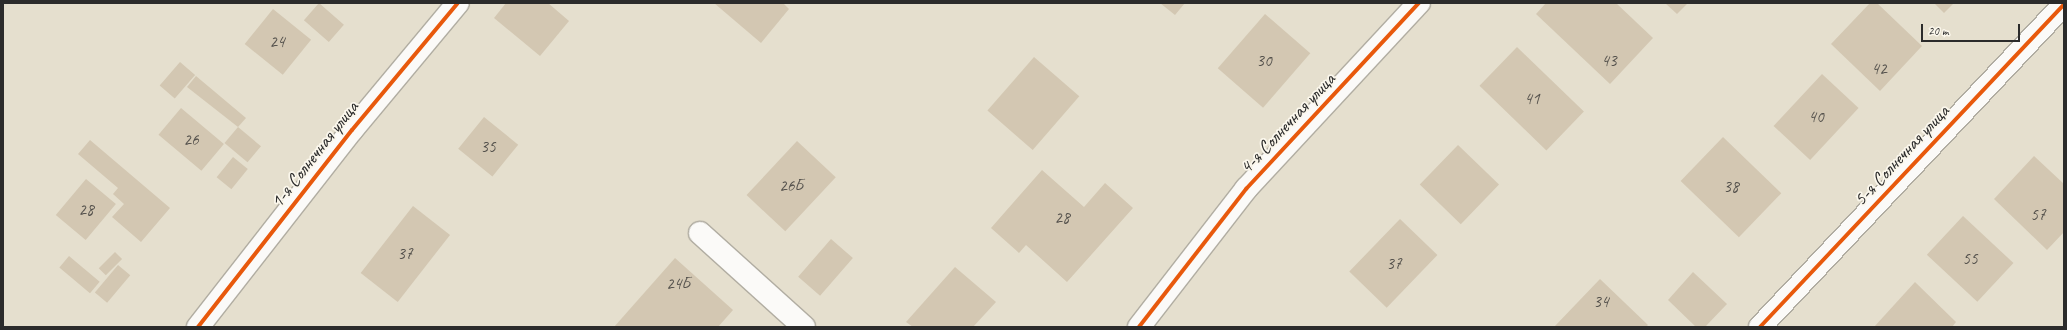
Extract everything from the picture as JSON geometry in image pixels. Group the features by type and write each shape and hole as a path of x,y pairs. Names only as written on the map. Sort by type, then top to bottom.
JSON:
{"street":[{"name":"1-я Солнечная улица","path":"198,327 352,130 458,3"},
{"name":"4-я Солнечная улица","path":"1139,327 1246,189 1419,3"},
{"name":"5-я Солнечная улица","path":"1760,327 2064,4"},
{"path":"700,233 804,327"}],"building":[{"path":"319,3 344,25 329,42 304,20"},
{"path":"506,3 548,3 569,21 540,56 494,18"},
{"path":"714,3 783,3 789,9 761,43"},
{"path":"1160,3 1185,3 1175,15"},
{"path":"1546,3 1616,3 1653,38 1610,84 1536,14"},
{"path":"1665,3 1688,3 1677,14"},
{"path":"1870,3 1877,3 1922,46 1880,91 1831,44"},
{"path":"1934,3 1954,3 1944,13"},
{"path":"273,9 311,40 283,75 245,44"},
{"path":"1265,14 1310,53 1263,108 1218,68"},
{"path":"1517,47 1584,112 1546,150 1479,86"},
{"path":"1034,57 1079,96 1033,150 987,111"},
{"path":"180,62 195,75 175,99 160,85"},
{"path":"1822,74 1859,108 1810,160 1774,126"},
{"path":"196,76 246,118 238,127 187,87"},
{"path":"181,108 224,144 201,171 159,135"},
{"path":"484,117 518,145 492,177 458,149"},
{"path":"238,127 261,146 247,162 225,143"},
{"path":"1723,137 1781,193 1739,237 1681,181"},
{"path":"90,140 170,208 141,242 112,217 124,204 113,194 118,188 78,154"},
{"path":"797,141 836,177 785,231 747,195"},
{"path":"1458,145 1499,185 1461,224 1420,185"},
{"path":"2034,156 2064,184 2064,232 2047,250 1994,199"},
{"path":"233,157 248,169 231,189 217,177"},
{"path":"1042,170 1084,207 1105,183 1133,208 1067,282 1026,245 1019,253 991,228"},
{"path":"86,179 116,204 86,240 56,215"},
{"path":"413,206 450,235 398,302 361,273"},
{"path":"1963,216 2013,263 1977,302 1927,255"},
{"path":"1400,219 1437,255 1387,308 1349,272"},
{"path":"831,239 853,258 820,296 798,277"},
{"path":"115,252 122,259 106,275 99,268"},
{"path":"69,256 100,282 90,293 59,267"},
{"path":"675,258 733,310 718,327 614,327"},
{"path":"118,265 130,275 107,303 95,293"},
{"path":"955,267 996,302 973,327 913,327 906,322"},
{"path":"1693,272 1727,304 1705,327 1696,327 1668,300"},
{"path":"1600,279 1648,325 1646,327 1554,327"},
{"path":"1915,282 1956,322 1952,327 1874,327"}],"cycle path":[{"path":"198,327 352,130 458,3"},
{"path":"1139,327 1246,189 1419,3"},
{"path":"1760,327 2064,4"}]}
